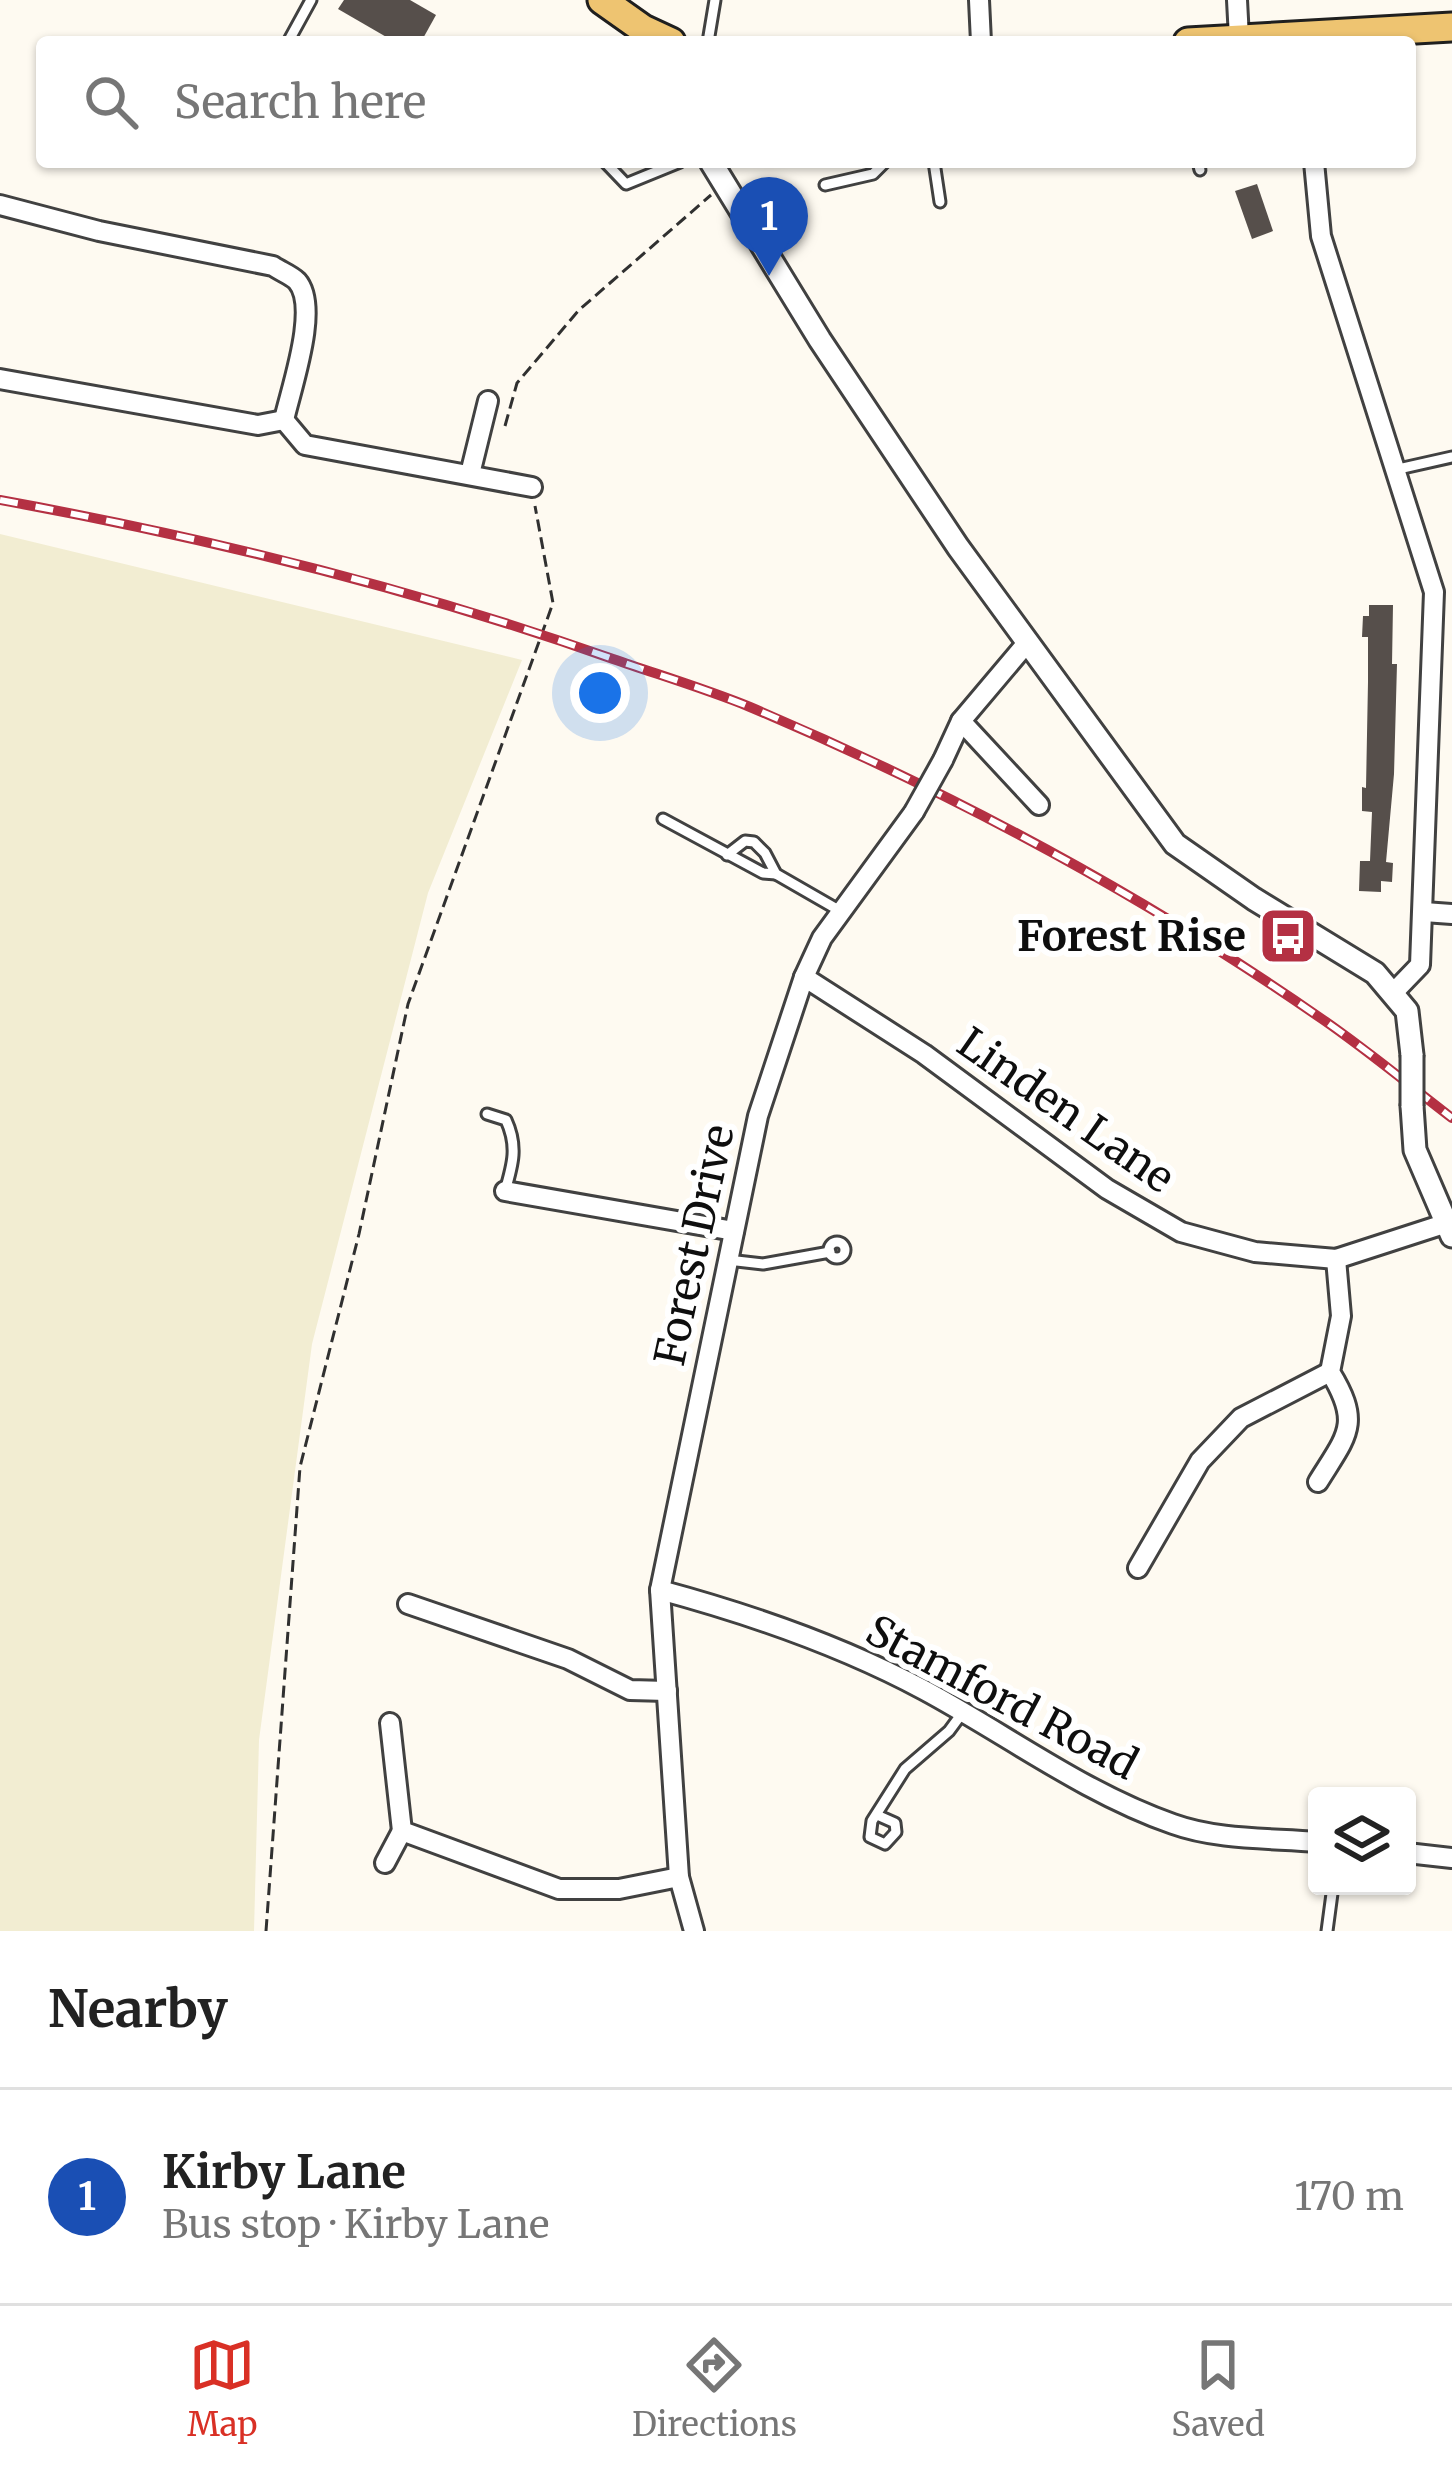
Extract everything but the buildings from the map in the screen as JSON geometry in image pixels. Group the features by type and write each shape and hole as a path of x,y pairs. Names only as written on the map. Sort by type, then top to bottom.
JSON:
{"main road":[{"path":"602,0 658,36"},
{"path":"1328,36 1452,27"}],"street":[{"path":"979,0 981,36"},
{"path":"1237,0 1239,36"},
{"path":"715,168 820,340 1026,644 1174,844 1375,973 1394,992 1407,1011 1415,1150 1448,1230"},
{"path":"1315,168 1321,236 1434,592 1420,965 1394,992"},
{"path":"0,205 99,231 273,266 295,279 305,295 307,318 284,420"},
{"path":"0,379 258,425 284,420"},
{"path":"470,474 488,401"},
{"path":"284,420 305,445 532,487"},
{"path":"483,427 505,426"},
{"name":"Forest Drive","path":"694,1931 679,1877 660,1590 758,1116 804,977 822,938 914,812 961,721 1026,644"},
{"path":"961,721 1039,805"},
{"path":"1424,912 1452,914"},
{"name":"Linden Lane","path":"804,977 924,1054 1107,1190 1181,1232 1255,1252 1336,1259 1448,1230"},
{"path":"505,1191 734,1231"},
{"path":"1318,1482 1348,1435 1348,1402 1330,1372 1341,1316 1336,1259"},
{"path":"1138,1568 1200,1461 1241,1418 1330,1372"},
{"name":"Stamford Road","path":"660,1590 730,1609 920,1688 1098,1790 1170,1823 1197,1831 1308,1841"},
{"path":"408,1604 568,1659 630,1690 667,1691"},
{"path":"386,1863 403,1832 390,1723"},
{"path":"403,1832 559,1889 620,1888 679,1877"},
{"path":"1416,1854 1452,1858"}],"lane":[{"path":"291,36 311,0"},
{"path":"709,36 716,0"},
{"path":"611,168 626,184 665,168"},
{"path":"824,185 873,174 879,168"},
{"path":"935,168 940,202"},
{"path":"1394,470 1452,457"},
{"path":"663,819 842,912"},
{"path":"727,855 745,842 754,842 776,874"},
{"path":"487,1114 506,1120 513,1135 515,1157 505,1191"},
{"path":"728,1260 763,1264 830,1252"},
{"path":"877,1814 905,1769 964,1712"},
{"path":"1327,1931 1332,1895"}],"path":[{"path":"505,426 517,383 579,310 724,184"},
{"path":"266,1931 300,1467 359,1234 409,1004 553,603 532,487"}],"shaded area":[{"path":"0,534 522,660 428,893 312,1344 259,1740 254,1931 0,1931"}],"railway":[{"path":"0,500 233,548 386,588 538,633 750,707 972,810 1116,888 1322,1019 1452,1118"}],"place":[{"name":"Kirby Lane","path":"769,276"},
{"name":"Forest Rise","path":"1288,936"}]}
